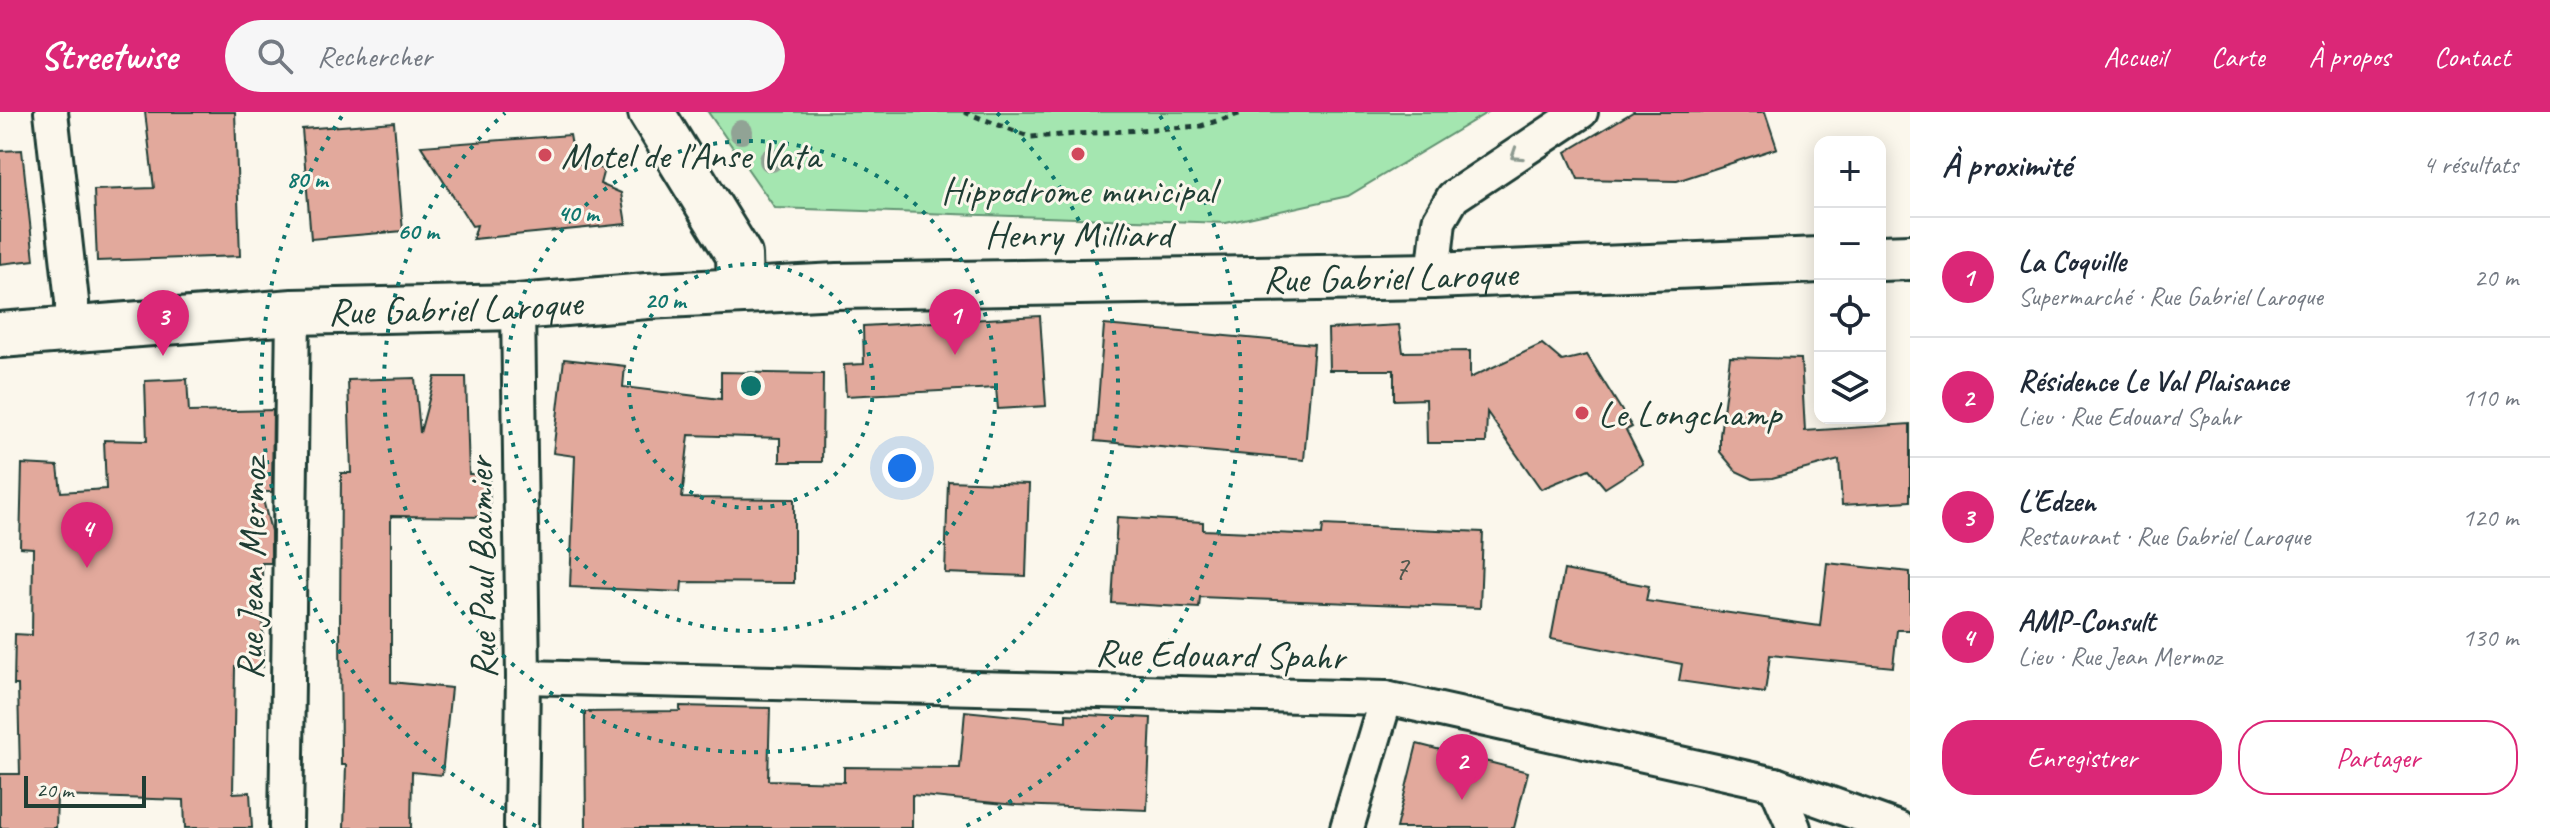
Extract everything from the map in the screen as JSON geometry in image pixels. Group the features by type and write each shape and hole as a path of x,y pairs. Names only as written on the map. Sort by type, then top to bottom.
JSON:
{"street":[{"path":"51,112 72,301 72,331"},
{"path":"651,112 739,255 740,290"},
{"path":"1433,276 1439,221 1453,197 1581,112"},
{"path":"1886,258 1910,257"},
{"name":"Rue Gabriel Laroque","path":"0,335 293,312 518,307 837,286 1433,276 1814,260"},
{"name":"Rue Paul Baumier","path":"518,307 523,677 521,828"},
{"name":"Rue Jean Mermoz","path":"286,828 293,312"},
{"name":"Rue Edouard Spahr","path":"523,677 1386,698 1775,784 1898,828"},
{"path":"1347,828 1386,698"},
{"path":"1775,784 1794,828"}],"path":[{"path":"964,112 1031,137 1201,126 1245,112"}],"green space":[{"name":"Hippodrome municipal Henry Milliard","path":"708,112 1488,112 1348,196 1226,223 775,208"}],"building":[{"path":"145,112 235,112 240,256 97,261 94,190 154,188"},
{"path":"1633,112 1765,112 1777,148 1677,181 1578,179 1566,152"},
{"path":"394,122 403,231 311,239 302,129"},
{"path":"570,135 575,163 604,169 600,184 621,193 626,224 473,239 477,225 472,226 421,146"},
{"path":"22,150 34,260 0,264 0,151"},
{"path":"1040,316 1046,406 998,409 996,388 846,396 844,365 864,364 863,326"},
{"path":"1104,325 1314,344 1304,460 1095,441"},
{"path":"1399,325 1403,352 1470,351 1470,378 1542,344 1562,361 1587,355 1632,427 1626,430 1643,464 1605,488 1589,469 1541,489 1487,412 1486,443 1427,443 1426,399 1394,400 1394,370 1329,370 1328,329"},
{"path":"1730,357 1801,359 1805,431 1910,424 1910,501 1842,505 1839,460 1772,478 1753,479 1736,471 1720,452"},
{"path":"564,359 625,366 623,387 721,399 721,372 823,374 822,462 780,462 780,438 689,435 682,498 794,499 794,583 682,582 681,592 570,587 575,456 553,453"},
{"path":"435,377 466,377 469,474 489,474 490,517 391,516 391,682 451,688 442,775 412,772 411,828 344,828 346,765 341,765 341,473 351,473 348,380 415,378 420,433"},
{"path":"187,379 189,412 273,410 272,492 261,492 271,531 271,563 262,563 263,667 235,667 233,793 250,792 252,828 185,828 184,800 57,796 56,828 0,828 0,774 20,774 18,685 14,685 15,634 32,635 33,548 20,547 22,464 58,466 61,492 106,489 104,440 147,441 145,381"},
{"path":"948,481 1029,484 1026,576 945,573"},
{"path":"1117,517 1203,522 1203,530 1322,535 1323,525 1483,532 1480,608 1200,597 1199,608 1112,603"},
{"path":"1827,563 1910,572 1910,630 1897,630 1893,667 1770,655 1765,693 1679,681 1682,664 1551,639 1564,570 1649,586 1646,601 1820,626"},
{"path":"680,706 770,708 768,780 844,782 844,767 960,768 965,711 1066,721 1066,714 1151,718 1147,810 1016,805 912,795 912,828 586,828 585,712 680,711"},
{"path":"1417,744 1528,772 1514,828 1396,828"}],"place":[{"name":"Hippodrome municipal Henry Milliard","path":"1078,154"},
{"name":"Motel de l'Anse Vata","path":"545,155"},
{"name":"La Coquille","path":"955,355"},
{"name":"L'Edzen","path":"163,356"},
{"name":"Le Longchamp","path":"1582,413"},
{"name":"AMP-Consult","path":"87,568"},
{"name":"Résidence Le Val Plaisance","path":"1462,800"}]}
